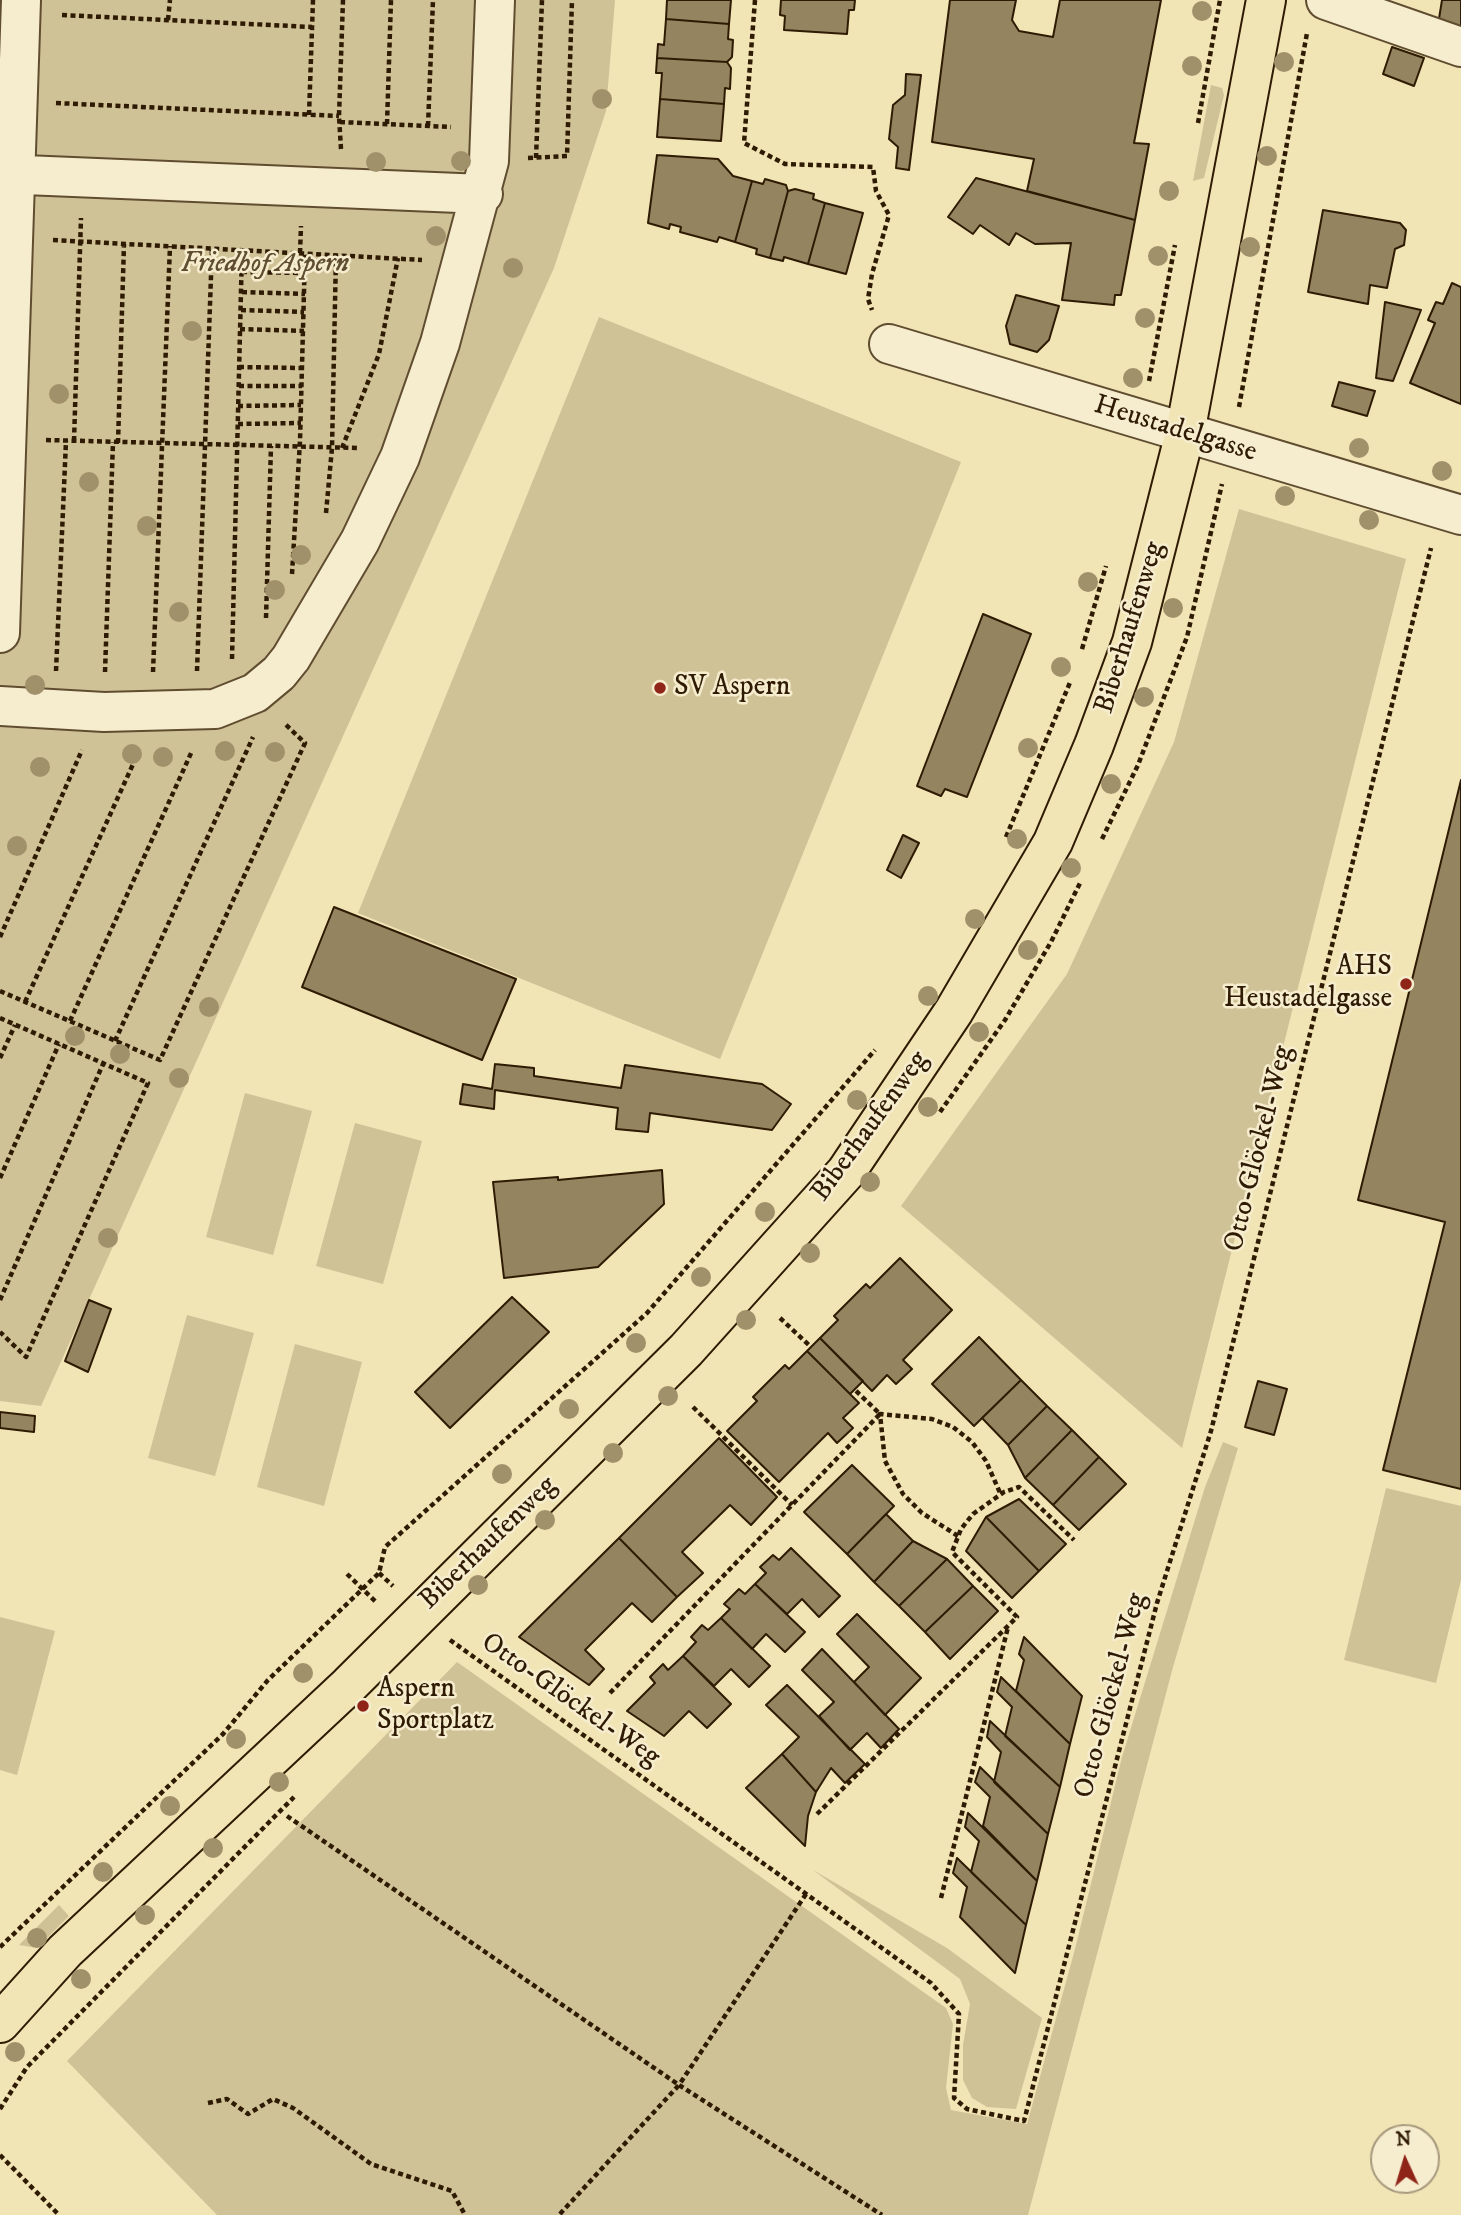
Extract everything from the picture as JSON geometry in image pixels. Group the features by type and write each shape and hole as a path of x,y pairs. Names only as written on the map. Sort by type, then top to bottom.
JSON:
{"main road":[{"name":"Biberhaufenweg","path":"0,2023 65,1951 349,1685 686,1350 846,1172 954,1011 1053,842 1094,745 1132,642 1185,433 1266,0"}],"street":[{"path":"0,706 81,711 147,728 196,711 224,706 255,693 279,673 315,620 360,541 400,457 440,343 487,161 495,0"},
{"path":"0,633 13,238 8,175 18,101 21,7"},
{"path":"1317,13 1461,47"},
{"path":"8,175 340,188 487,161"},
{"name":"Heustadelgasse","path":"889,344 1451,512"}],"path":[{"path":"168,20 170,0"},
{"path":"309,115 313,0"},
{"path":"340,188 339,119 343,0"},
{"path":"387,124 391,0"},
{"path":"428,126 433,0"},
{"path":"536,158 542,0"},
{"path":"18,101 309,115 428,126 487,161 567,156 572,0"},
{"path":"755,0 744,143 785,164 873,167 876,191 889,215 867,299 889,344"},
{"path":"1196,131 1220,0"},
{"path":"21,7 168,20 312,27"},
{"path":"1241,396 1317,13"},
{"path":"74,441 81,218"},
{"path":"1148,387 1177,237"},
{"path":"13,238 462,262"},
{"path":"81,711 116,442 124,244"},
{"path":"24,1002 147,728 170,246"},
{"path":"196,711 212,248"},
{"path":"239,653 232,662 242,250"},
{"path":"303,561 291,582 301,423 306,254"},
{"path":"325,519 332,448 336,255"},
{"path":"342,448 379,354 398,258"},
{"path":"242,272 305,273"},
{"path":"242,292 305,294"},
{"path":"241,310 304,312"},
{"path":"240,329 304,331"},
{"path":"239,367 302,368"},
{"path":"239,386 302,386"},
{"path":"238,405 301,405"},
{"path":"238,424 301,423"},
{"path":"7,439 378,449 400,457"},
{"path":"0,937 86,741 81,711 66,441"},
{"path":"266,618 271,446"},
{"name":"Otto-Glöckel-Weg","path":"440,1643 446,1636 931,1983 959,2014 954,2098 967,2109 1024,2121 1157,1603 1211,1431 1451,512"},
{"path":"1080,659 1108,557"},
{"path":"261,626 272,609"},
{"path":"1003,842 1074,671"},
{"path":"0,991 160,1060 305,743 255,693"},
{"path":"115,1041 255,732"},
{"path":"70,1021 192,749"},
{"path":"0,1018 148,1083 26,1357 0,1332"},
{"path":"0,1058 15,1025"},
{"path":"0,1178 59,1044"},
{"path":"0,1947 223,1734 268,1680 379,1573 385,1547 647,1313 876,1049"},
{"path":"0,1300 103,1064"},
{"path":"780,1318 811,1348"},
{"path":"854,1389 880,1415 885,1461 903,1494 922,1513 958,1536"},
{"path":"693,1407 792,1505"},
{"path":"880,1415 932,1419 953,1427 972,1441 986,1461 1001,1494"},
{"path":"610,1693 880,1415"},
{"path":"817,1814 1017,1617 952,1552 958,1536 973,1514 1001,1494 1019,1487 1074,1540"},
{"path":"379,1573 392,1586"},
{"path":"348,1574 376,1602"},
{"path":"941,1898 1008,1626"},
{"path":"0,2109 27,2067 302,1789"},
{"path":"287,1816 679,2085 882,2215"},
{"path":"559,2215 679,2085 806,1894"},
{"path":"208,2103 227,2099 248,2113 273,2099 293,2108 371,2164 452,2191 465,2215"},
{"path":"0,2155 59,2215"}],"green space":[{"name":"Friedhof Aspern","path":"0,0 615,0 606,111 554,268 41,1406 0,1401"},
{"path":"1211,85 1222,88 1224,95 1204,178 1193,181"},
{"name":"SV Aspern","path":"599,317 961,462 720,1059 358,913"},
{"path":"1239,509 1406,559 1182,1448 901,1206 1067,974 1174,742"},
{"path":"245,1093 312,1111 273,1255 206,1237"},
{"path":"355,1123 422,1141 383,1284 316,1266"},
{"path":"187,1315 254,1333 215,1476 148,1458"},
{"path":"295,1344 362,1362 324,1506 257,1487"},
{"path":"1223,1442 1238,1448 1173,1667 1028,2215 217,2215 67,2061 457,1662 946,2008 953,2024 946,2088 951,2110 1027,2124 1075,1949 1122,1757 1205,1487"},
{"path":"1386,1488 1461,1506 1461,1580 1436,1683 1344,1660"},
{"path":"0,1617 55,1631 17,1775 0,1770"},
{"path":"813,1870 947,1948 1042,2018 1016,2109 987,2107 972,2098 963,2080 963,2045 970,2004 960,1979"},
{"path":"59,1905 69,1916 37,1948 19,1945"}],"building":[{"path":"667,0 731,0 729,24 666,19"},
{"path":"781,0 855,0 854,10 849,10 847,34 784,30 785,16 780,15"},
{"path":"950,0 1016,0 1012,20 1019,31 1053,37 1060,0 1161,0 1134,143 1149,144 1135,220 1027,191 1034,159 932,142"},
{"path":"1442,0 1461,0 1461,29 1438,25"},
{"path":"666,19 729,24 728,39 733,40 732,57 727,62 657,58 658,44 664,45"},
{"path":"1392,47 1424,58 1414,86 1383,74"},
{"path":"657,58 727,62 731,68 730,89 725,88 724,104 660,99 662,73 656,73"},
{"path":"906,74 921,75 909,170 896,168 898,147 889,139 893,105 905,95"},
{"path":"660,99 724,104 721,141 657,137"},
{"path":"657,155 718,159 733,176 752,181 735,242 719,237 717,242 680,232 681,227 670,224 669,229 648,223"},
{"path":"976,178 1135,220 1121,295 1115,295 1114,305 1062,300 1071,243 1035,244 1016,233 1009,245 980,225 973,234 948,217"},
{"path":"765,179 786,185 788,191 770,258 756,254 757,249 735,242 752,181 763,184"},
{"path":"795,189 814,194 813,199 825,203 808,264 784,257 783,261 770,258 788,191"},
{"path":"825,203 863,213 846,274 808,264"},
{"path":"1323,210 1400,223 1406,230 1404,245 1395,249 1387,288 1370,285 1368,304 1308,292"},
{"path":"1452,283 1461,287 1461,404 1410,383 1435,323 1428,320 1436,302 1443,304"},
{"path":"1016,295 1059,306 1049,340 1037,352 1010,344 1006,326"},
{"path":"1385,302 1421,310 1393,381 1376,378"},
{"path":"1339,382 1375,391 1367,416 1332,406"},
{"path":"983,614 1031,634 967,797 945,789 941,796 917,786"},
{"path":"1461,780 1461,1489 1383,1470 1445,1222 1358,1200"},
{"path":"903,835 919,843 901,878 887,870"},
{"path":"334,907 516,979 482,1060 302,987"},
{"path":"495,1064 534,1068 534,1076 621,1088 625,1065 762,1084 791,1104 772,1130 650,1113 648,1132 616,1129 618,1108 495,1090 494,1109 460,1104 463,1084 492,1089"},
{"path":"662,1170 664,1204 598,1267 504,1278 493,1182 558,1177 558,1180"},
{"path":"900,1258 952,1310 903,1360 912,1369 896,1384 887,1375 872,1391 820,1338 838,1320 834,1316 866,1284 870,1288"},
{"path":"512,1297 549,1332 450,1428 415,1392"},
{"path":"89,1300 111,1309 88,1372 65,1361"},
{"path":"979,1337 1021,1380 974,1426 932,1384"},
{"path":"820,1338 863,1381 850,1394 807,1351"},
{"path":"807,1351 859,1403 843,1418 853,1428 837,1443 828,1433 779,1482 727,1431 757,1401 753,1397 785,1365 789,1369"},
{"path":"1021,1380 1047,1406 1008,1445 982,1418"},
{"path":"1258,1381 1287,1389 1274,1435 1245,1427"},
{"path":"1047,1406 1072,1430 1025,1478 1008,1445"},
{"path":"0,1412 35,1416 34,1432 0,1428"},
{"path":"1072,1430 1099,1457 1053,1505 1025,1478"},
{"path":"719,1438 777,1497 751,1525 730,1505 682,1552 703,1573 677,1597 619,1538"},
{"path":"1099,1457 1126,1484 1079,1530 1053,1505"},
{"path":"852,1465 894,1506 847,1554 804,1512"},
{"path":"1019,1499 1066,1544 1039,1571 986,1517"},
{"path":"886,1514 913,1541 874,1582 847,1554"},
{"path":"986,1517 1039,1571 1012,1598 966,1551"},
{"path":"619,1538 677,1597 652,1622 632,1603 585,1650 604,1669 589,1685 519,1637"},
{"path":"913,1541 947,1559 899,1606 874,1582"},
{"path":"791,1548 840,1596 819,1617 802,1599 787,1614 755,1584 766,1573 760,1567 773,1555 779,1560"},
{"path":"947,1559 973,1586 925,1632 899,1606"},
{"path":"755,1584 805,1632 785,1652 766,1634 752,1649 721,1618 730,1609 724,1604 739,1589 745,1594"},
{"path":"973,1586 998,1611 950,1659 925,1632"},
{"path":"857,1614 921,1678 885,1715 854,1682 869,1667 837,1634"},
{"path":"721,1618 770,1666 749,1687 731,1669 714,1686 683,1656 696,1642 691,1637 702,1625 708,1630"},
{"path":"1024,1637 1082,1696 1070,1744 1016,1691 1024,1660 1019,1654"},
{"path":"822,1649 899,1729 881,1748 867,1733 850,1750 819,1716 834,1702 802,1670"},
{"path":"683,1656 731,1704 707,1728 689,1711 664,1736 627,1711 655,1683 650,1677 663,1664 668,1670"},
{"path":"1001,1677 1070,1744 1060,1787 1005,1736 1012,1707 997,1692"},
{"path":"787,1685 865,1764 845,1783 831,1768 816,1792 782,1754 799,1737 766,1705"},
{"path":"990,1721 1060,1787 1048,1834 994,1782 1001,1752 987,1737"},
{"path":"782,1754 816,1792 808,1816 805,1846 746,1788"},
{"path":"980,1767 1048,1834 1037,1881 983,1826 990,1797 975,1782"},
{"path":"968,1813 1037,1881 1026,1925 971,1872 979,1841 965,1827"},
{"path":"957,1858 1026,1925 1015,1973 960,1917 967,1887 953,1873"}],"place":[{"name":"SV Aspern","path":"660,688"},
{"name":"AHS Heustadelgasse","path":"1406,984"},
{"name":"Aspern Sportplatz","path":"363,1706"}]}
